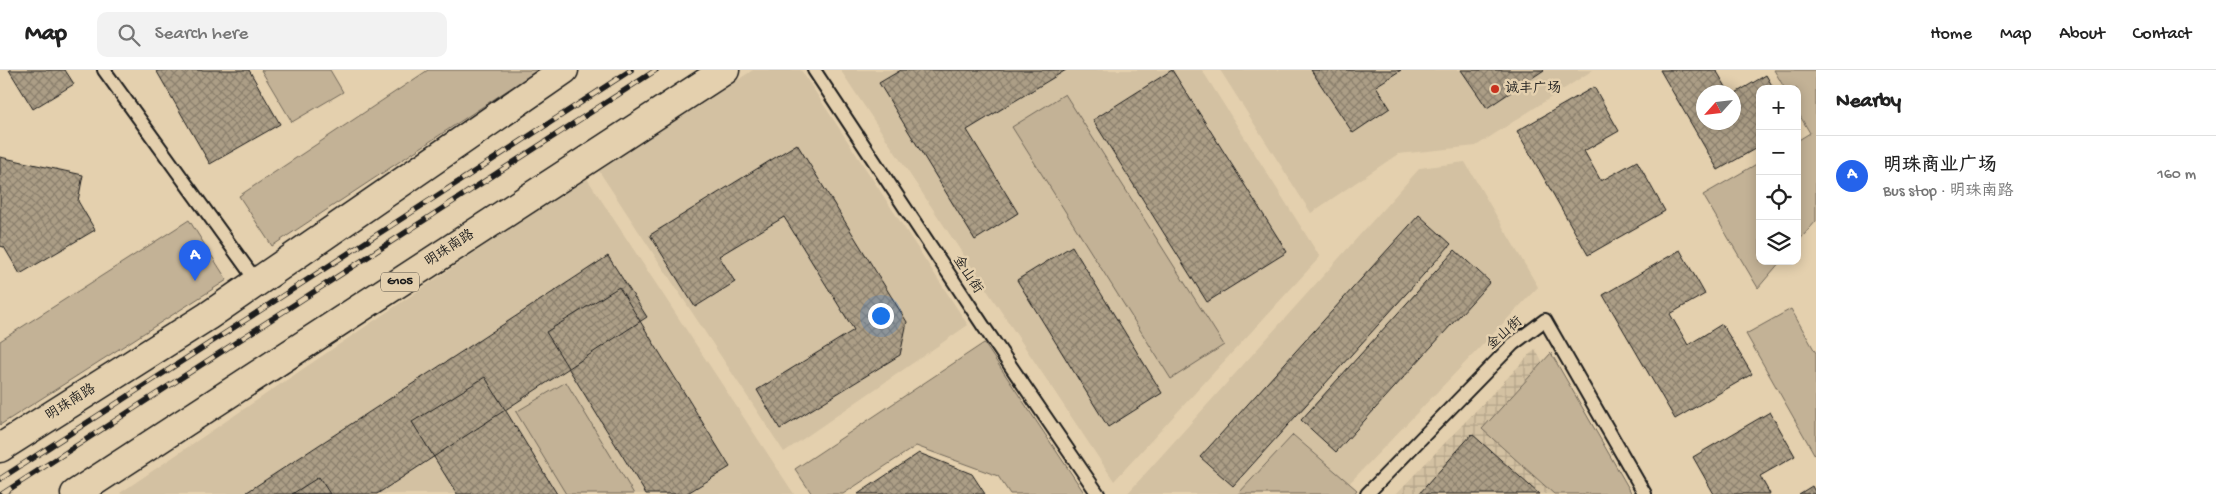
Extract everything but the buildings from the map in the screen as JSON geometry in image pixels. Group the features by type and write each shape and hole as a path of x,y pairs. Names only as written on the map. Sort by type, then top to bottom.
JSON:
{"highway":[{"name":"明珠南路","path":"0,448 208,316 564,70"},
{"name":"明珠南路","path":"75,494 725,70"}],"lane":[{"path":"104,70 257,282"},
{"name":"金山街","path":"814,70 984,327 1098,494"},
{"name":"金山街","path":"1367,494 1513,344 1545,320 1645,494"}],"shaded area":[{"path":"261,70 330,70 343,92 292,122"},
{"path":"428,70 538,70 272,246 239,196"},
{"path":"753,70 801,70 968,325 784,452 599,171"},
{"path":"842,70 1202,70 1320,257 1114,481"},
{"name":"诚丰广场","path":"1220,70 1593,70 1476,146 1398,154 1311,213"},
{"path":"1774,70 1816,70 1816,221 1801,238 1801,139 1810,133 1801,118 1801,85 1783,85"},
{"path":"1065,94 1224,345 1171,379 1012,127"},
{"path":"1465,162 1538,287 1339,494 1127,494 1420,168"},
{"path":"1756,164 1756,265 1778,265 1758,288 1703,195"},
{"path":"586,177 794,494 120,493"},
{"path":"189,220 227,280 0,425 0,341"},
{"path":"1791,309 1816,353 1816,457 1746,334"},
{"path":"984,343 1085,494 1010,494 998,476 916,446 843,494 812,494 795,469"},
{"path":"1535,349 1616,494 1396,494"},
{"path":"1551,353 1632,494 1554,494 1482,429"},
{"path":"566,382 634,494 566,494 516,412"},
{"path":"1293,435 1357,490 1354,494 1238,494"}],"railway":[{"path":"0,479 631,70"},
{"path":"2,494 656,70"}],"place":[{"name":"诚丰广场","path":"1495,89"},
{"name":"明珠商业广场","path":"195,281"}]}
